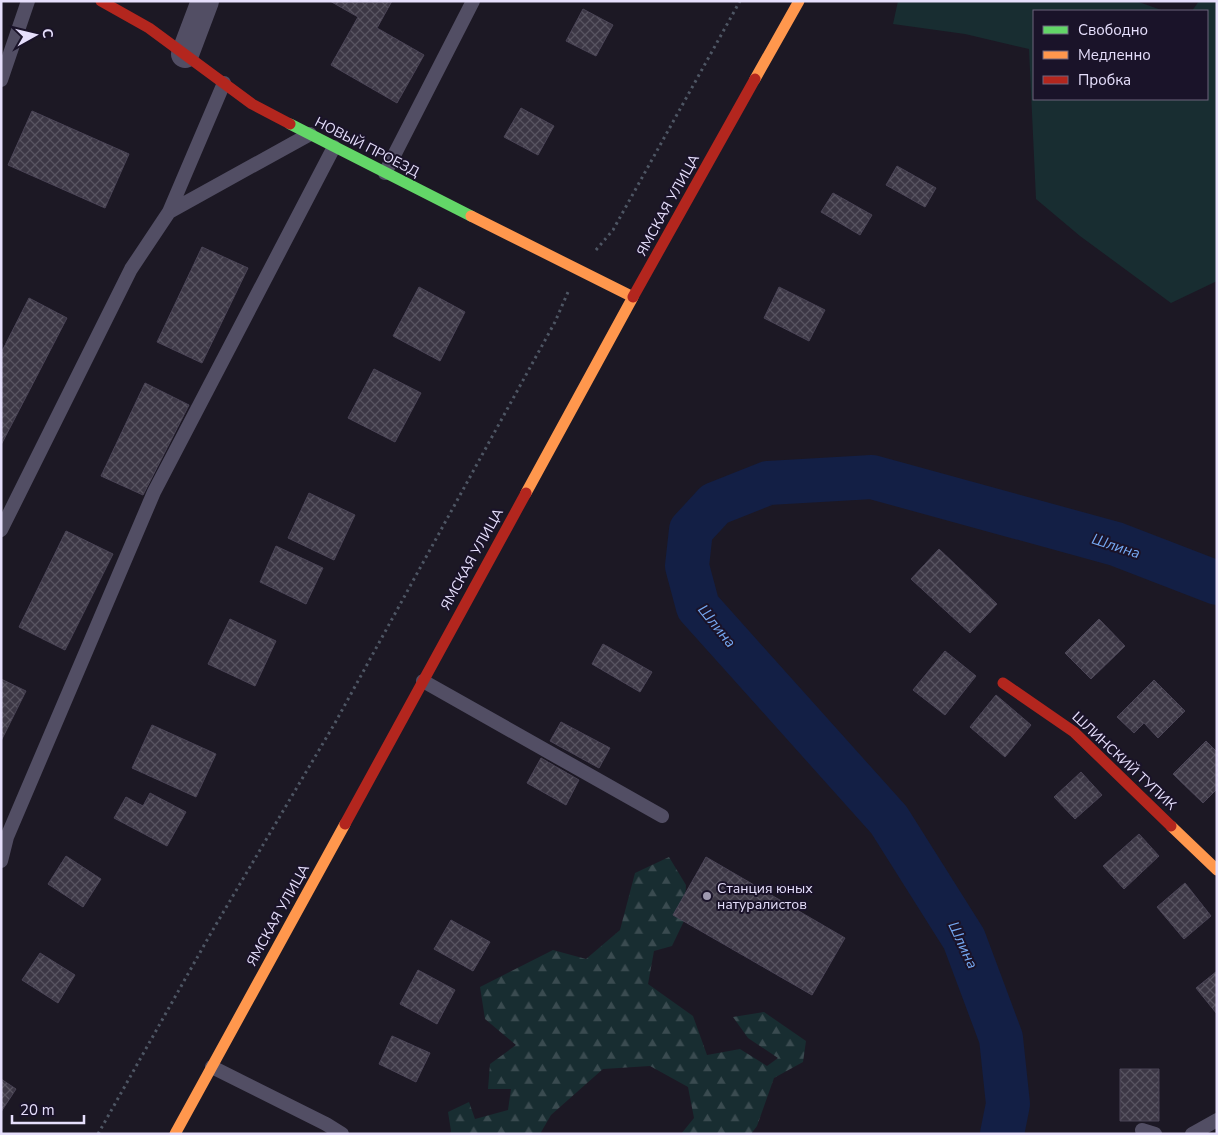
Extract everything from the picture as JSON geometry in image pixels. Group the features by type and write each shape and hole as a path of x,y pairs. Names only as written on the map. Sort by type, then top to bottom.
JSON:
{"main road":[{"name":"НОВЫЙ ПРОЕЗД","path":"101,1 149,28 252,104 385,173 634,297"},
{"name":"ЯМСКАЯ УЛИЦА","path":"175,1134 634,297 799,1"},
{"name":"ШЛИНСКИЙ ТУПИК","path":"1003,683 1074,732 1217,870"}],"street":[{"path":"185,54 205,1"}],"lane":[{"path":"1,80 28,1"},
{"path":"385,173 473,1"},
{"path":"1,530 131,269 169,212 224,83"},
{"path":"169,212 310,134"},
{"path":"1,861 7,837 154,492 334,147"},
{"path":"423,681 662,816"},
{"path":"212,1068 326,1124 342,1134"},
{"path":"1192,1134 1217,1120"}],"path":[{"path":"98,1134 211,933 339,715 555,322 579,270 613,230 740,1"}],"green space":[{"path":"898,1 1136,1 1161,10 1033,10 1033,100 1208,100 1208,10 1193,10 1199,1 1217,1 1217,281 1171,303 1080,236 1036,199 1029,49 965,34 893,24"},
{"path":"669,857 686,885 684,921 672,946 654,951 648,984 693,1016 707,1055 740,1049 767,1066 778,1058 748,1038 733,1017 764,1012 806,1041 803,1062 774,1078 757,1126 751,1134 681,1134 694,1118 688,1087 650,1066 603,1069 551,1115 540,1134 450,1134 448,1112 469,1102 475,1119 508,1110 511,1089 488,1089 490,1064 516,1045 485,1019 480,987 553,950 586,959 620,930 635,873"}],"building":[{"path":"330,1 392,1 377,28 424,55 397,103 331,65 358,17"},
{"path":"583,9 613,25 596,56 566,41"},
{"path":"521,108 554,126 538,155 504,137"},
{"path":"32,111 129,154 105,208 8,165"},
{"path":"897,166 936,188 925,207 886,185"},
{"path":"833,193 872,215 860,235 821,212"},
{"path":"202,247 248,268 202,363 157,342"},
{"path":"419,287 465,312 440,361 393,336"},
{"path":"779,287 825,310 809,341 764,318"},
{"path":"29,298 67,318 1,445 1,353"},
{"path":"374,369 421,393 395,442 348,418"},
{"path":"145,383 189,405 143,495 101,476"},
{"path":"309,493 355,515 334,560 288,538"},
{"path":"66,531 113,554 65,650 19,627"},
{"path":"276,546 323,568 306,604 260,582"},
{"path":"939,549 997,604 970,633 911,579"},
{"path":"230,619 276,641 255,686 208,664"},
{"path":"1099,619 1125,646 1091,679 1065,653"},
{"path":"603,644 652,672 640,692 592,664"},
{"path":"945,651 976,676 945,715 913,690"},
{"path":"1,679 26,691 1,741"},
{"path":"1154,680 1185,711 1158,738 1144,723 1134,733 1117,717"},
{"path":"996,695 1031,725 1005,757 970,727"},
{"path":"561,722 610,748 599,768 550,741"},
{"path":"152,725 216,754 196,797 132,768"},
{"path":"1206,741 1217,752 1217,789 1203,803 1173,774"},
{"path":"541,758 579,780 566,805 527,783"},
{"path":"1081,772 1102,795 1075,819 1054,797"},
{"path":"150,793 186,812 167,846 114,818 126,797 143,806"},
{"path":"1139,834 1159,856 1124,889 1103,866"},
{"path":"66,856 101,879 83,907 48,884"},
{"path":"706,857 845,938 812,995 673,915"},
{"path":"1185,883 1211,916 1184,939 1157,907"},
{"path":"451,920 490,942 473,971 434,949"},
{"path":"40,953 75,975 58,1003 22,980"},
{"path":"418,970 455,990 437,1024 400,1004"},
{"path":"1217,971 1217,1014 1196,988"},
{"path":"392,1036 430,1053 416,1082 379,1064"},
{"path":"1120,1069 1159,1069 1159,1121 1120,1121"},
{"path":"1,1079 16,1089 1,1112"}],"waterway":[{"name":"Шлина","path":"1002,1134 1008,1104 1001,1038 964,939 889,820 698,607 687,566 691,530 715,504 768,483 872,477 1116,544 1217,583"}],"traffic: fast":[{"path":"290,124 471,216"}],"traffic: slow":[{"path":"755,79 799,1"},
{"path":"471,216 633,297"},
{"path":"526,493 633,297"},
{"path":"175,1134 345,824"},
{"path":"1171,826 1217,870"}],"traffic: jam":[{"path":"101,1 149,28 252,104 290,124"},
{"path":"633,297 755,79"},
{"path":"345,824 526,493"},
{"path":"1003,683 1074,732 1171,826"}],"place":[{"name":"Станция юных натуралистов","path":"707,896"}]}
